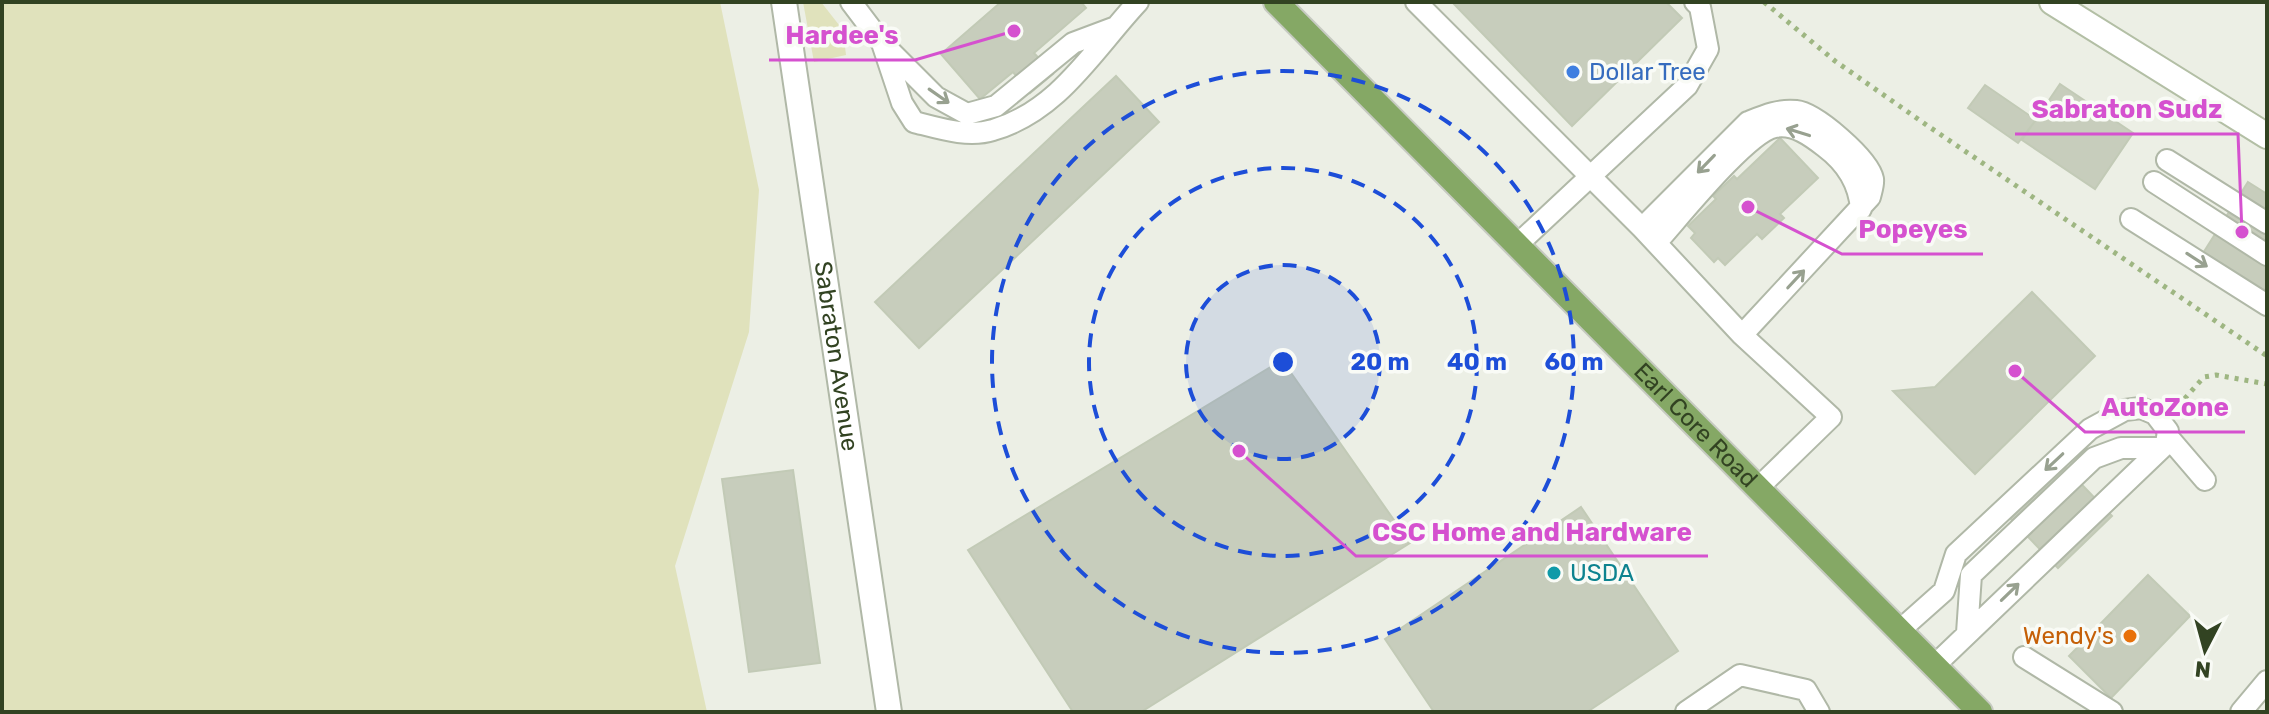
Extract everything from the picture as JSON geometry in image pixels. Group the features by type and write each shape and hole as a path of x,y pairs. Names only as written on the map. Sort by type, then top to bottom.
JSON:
{"main road":[{"name":"Earl Core Road","path":"1276,2 1980,712"}],"street":[{"name":"Sabraton Avenue","path":"784,2 889,712"},
{"path":"2052,2 2267,136"}],"lane":[{"path":"851,2 882,43 936,97 967,114 996,106 1073,43 1113,28"},
{"path":"882,43 902,103 914,122 952,131 991,131 1035,112 1082,71 1113,28 1138,2"},
{"path":"1416,2 1649,236 1742,335 1831,417 1758,488"},
{"path":"1518,244 1687,86 1708,49 1700,7 1695,2"},
{"path":"1649,236 1748,122 1771,113 1798,111 1822,122 1866,166 1874,180 1870,197 1742,335"},
{"path":"2167,160 2267,223"},
{"path":"2154,182 2267,255"},
{"path":"2131,219 2267,305"},
{"path":"1899,631 1944,591 1956,554 2090,429 2125,410 2141,408 2155,414 2164,436 2205,480"},
{"path":"1934,666 2164,436"},
{"path":"1967,633 1971,575 1982,564 2094,458 2164,436"},
{"path":"2024,657 2112,712"},
{"path":"1686,712 1740,675 1806,690 1819,712"},
{"path":"2241,712 2267,681"}],"path":[{"path":"1764,2 1835,61 2267,356"},
{"path":"2164,436 2204,377 2216,375 2267,384"}],"green space":[{"path":"2,2 720,2 759,190 749,332 675,566 707,712 2,712"},
{"path":"803,2 821,2 843,30 846,55 814,62"}],"building":[{"path":"1001,2 1081,2 1086,8 1034,53 1053,74 1030,93 1013,72 980,99 941,54"},
{"name":"Dollar Tree","path":"1452,2 1666,2 1682,18 1572,126"},
{"path":"1116,76 1159,122 919,348 875,302"},
{"path":"2060,84 2133,133 2095,189 2022,140"},
{"path":"1985,85 2036,120 2018,143 1968,108"},
{"path":"1780,138 1818,178 1780,214 1784,218 1762,239 1757,234 1725,265 1718,258 1714,262 1691,238 1695,233 1688,226 1716,199 1713,196 1734,176 1737,179"},
{"path":"2248,182 2267,194 2267,287 2254,307 2193,269"},
{"path":"2032,292 2095,356 1975,474 1893,391 1935,387"},
{"path":"1282,360 1410,543 1141,712 1073,712 968,550"},
{"path":"2064,466 2112,516 2058,568 2009,517"},
{"path":"793,470 820,663 749,672 722,479"},
{"name":"USDA","path":"1581,507 1678,651 1587,712 1434,712 1385,639"},
{"name":"Wendy's","path":"2148,575 2190,616 2111,698 2069,656"}],"place":[{"name":"Hardee's","path":"1014,31"},
{"name":"Dollar Tree","path":"1573,72"},
{"name":"Popeyes","path":"1748,207"},
{"name":"Sabraton Sudz","path":"2242,232"},
{"name":"AutoZone","path":"2015,371"},
{"name":"CSC Home and Hardware","path":"1239,451"},
{"name":"USDA","path":"1554,573"},
{"name":"Wendy's","path":"2130,636"}]}
